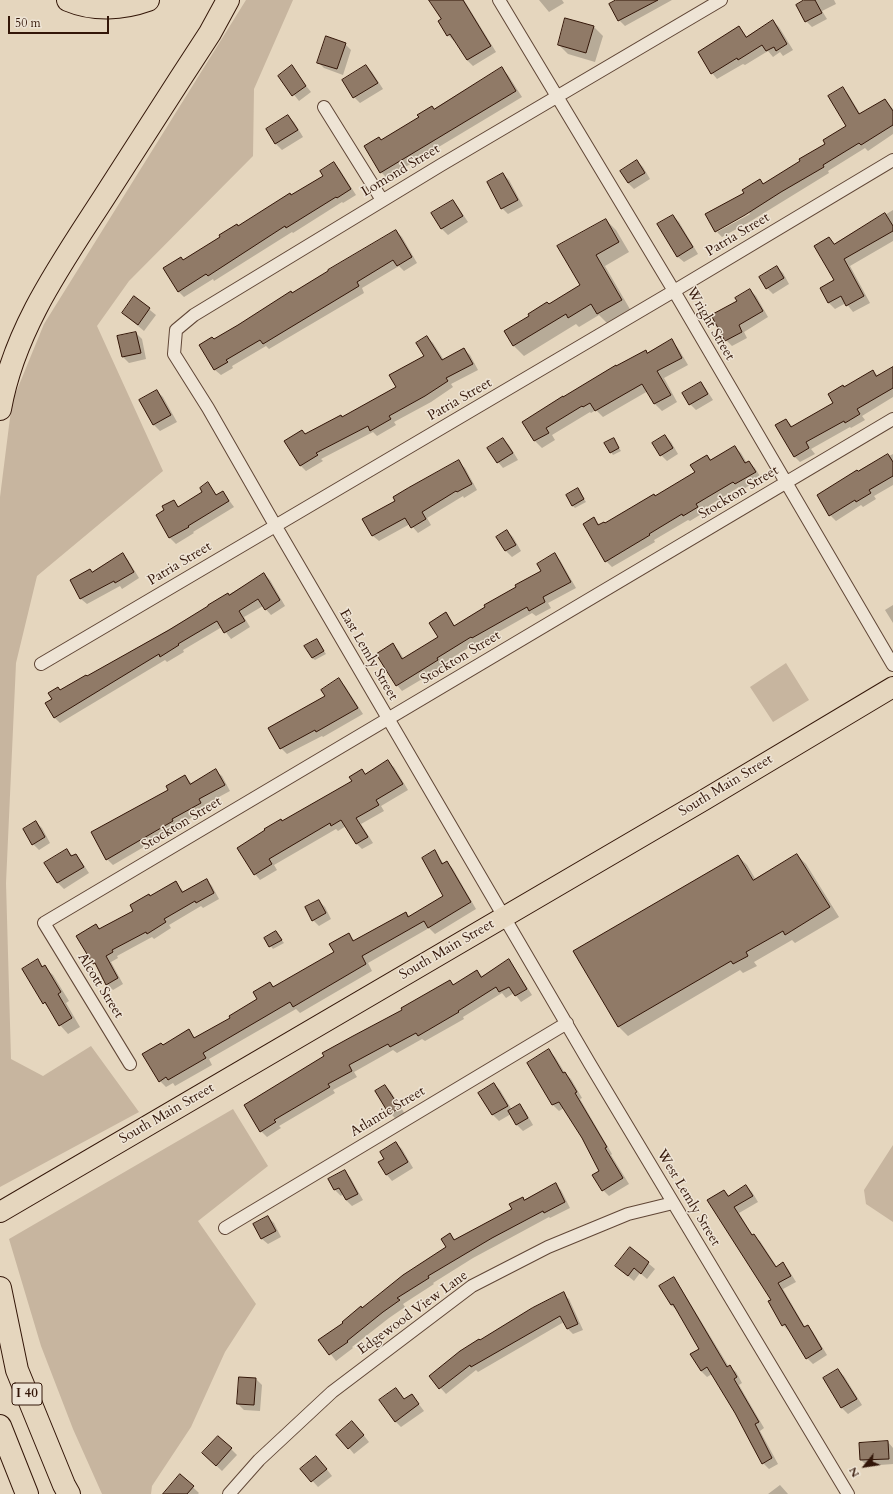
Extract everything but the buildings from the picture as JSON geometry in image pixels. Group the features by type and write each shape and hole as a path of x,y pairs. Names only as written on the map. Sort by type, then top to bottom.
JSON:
{"highway":[{"path":"68,0 92,7 104,8 122,7 148,0"},
{"path":"0,409 4,388 21,336 57,271 210,33 228,0"},
{"name":"I 40","path":"0,1288 17,1370 69,1494"},
{"path":"0,1426 27,1494"},
{"path":"0,1448 11,1494"}],"main road":[{"name":"South Main Street","path":"0,1212 893,687"}],"street":[{"name":"Wright Street","path":"499,0 674,291 893,665"},
{"name":"Lomond Street","path":"208,408 174,354 176,330 194,315 382,200 721,0"},
{"path":"324,106 382,200"},
{"name":"Patria Street","path":"41,664 674,291 893,160"},
{"name":"East Lemly Street","path":"208,408 388,719 505,916"},
{"name":"Stockton Street","path":"44,924 893,419"},
{"name":"West Lemly Street","path":"505,916 673,1203 848,1494"},
{"name":"Alcott Street","path":"44,924 130,1064"},
{"name":"Atlantic Street","path":"225,1228 567,1023"},
{"name":"Edgewood View Lane","path":"229,1494 259,1460 332,1392 472,1286 548,1247 628,1214 673,1203"}],"shaded area":[{"path":"246,0 293,0 254,89 253,156 129,281 97,326 163,471 37,576 16,663 6,883 11,1059 43,1076 91,1046 139,1112 0,1187 0,497 12,402 44,324"},
{"path":"786,663 809,700 773,722 750,687"},
{"path":"233,1109 268,1166 198,1221 256,1304 225,1352 191,1427 152,1486 151,1494 102,1494 73,1429 41,1346 9,1239"},
{"path":"893,1145 893,1222 866,1204 864,1190"}]}
